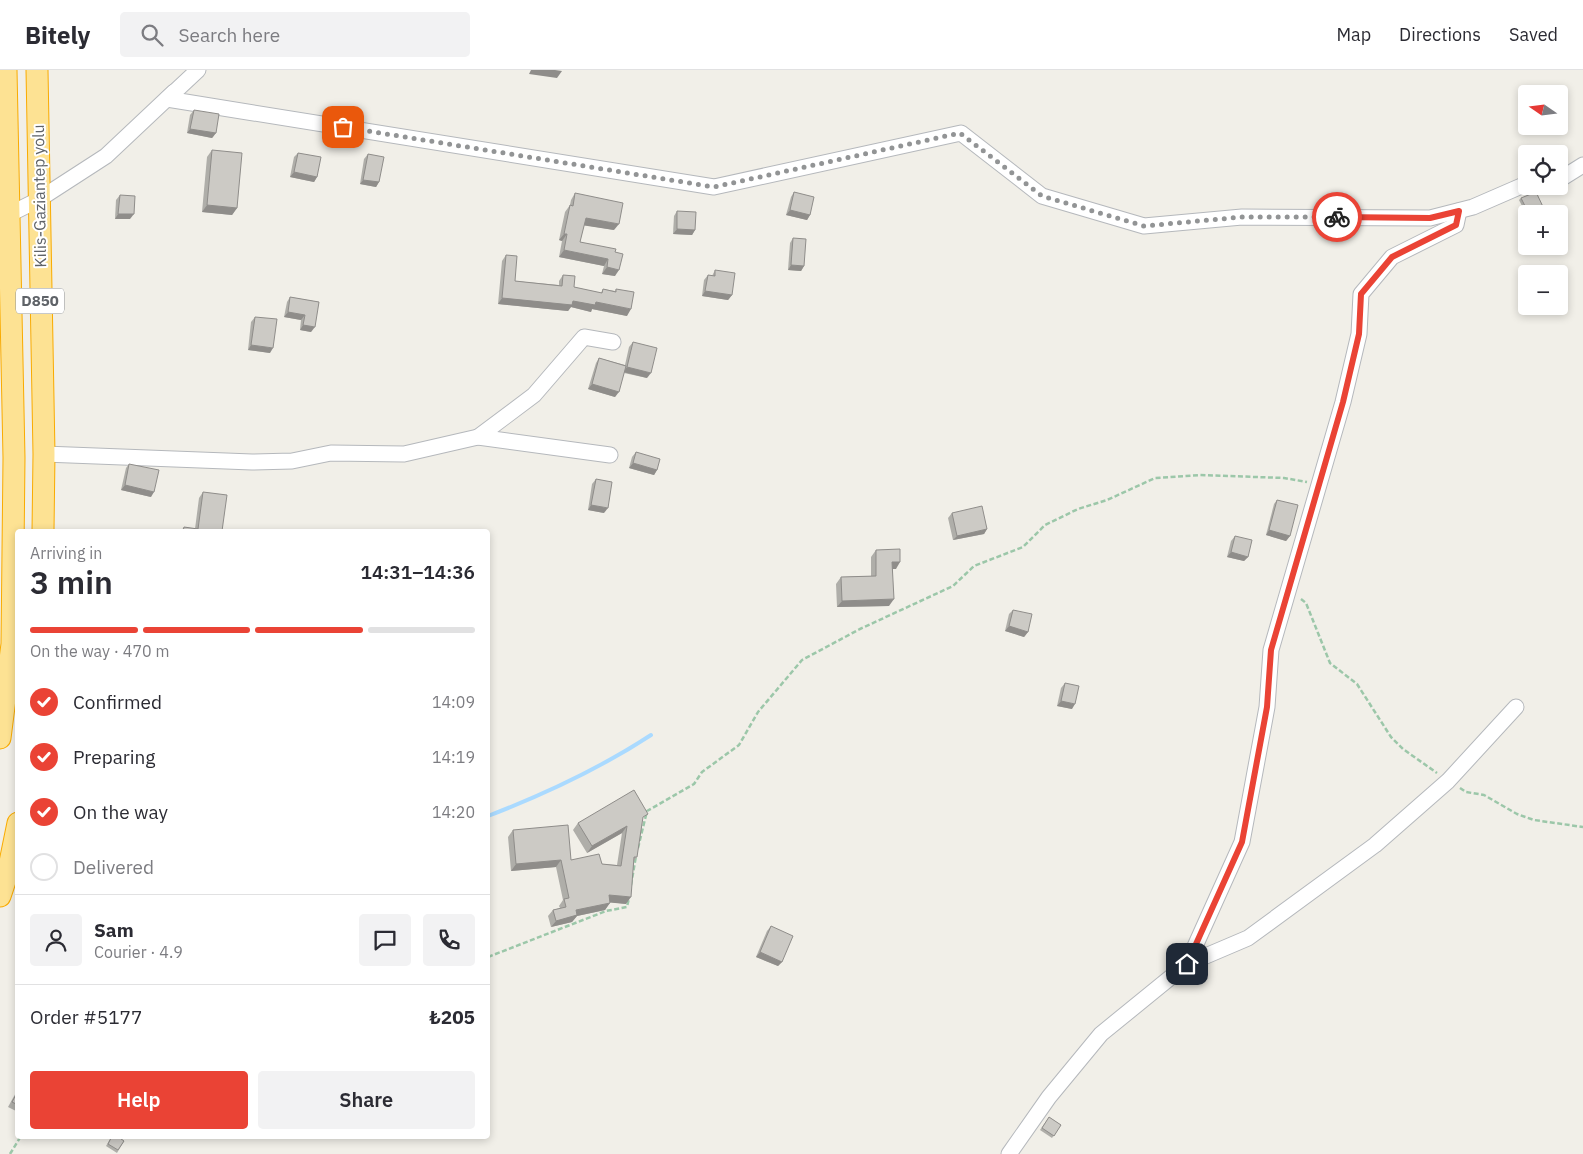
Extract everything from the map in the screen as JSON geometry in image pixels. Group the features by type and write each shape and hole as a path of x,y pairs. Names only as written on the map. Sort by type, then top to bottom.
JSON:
{"highway":[{"name":"Kilis-Gaziantep yolu","path":"0,738 12,644 14,458 4,217 6,70"},
{"name":"Kilis-Gaziantep yolu","path":"37,70 44,529"},
{"path":"0,896 8,872 15,837"}],"street":[{"path":"4,217 38,200 106,156 197,70"},
{"path":"167,99 714,187 960,133 1042,196 1144,226 1242,217 1430,218 1474,207 1518,188"},
{"path":"1568,174 1583,165"},
{"path":"1187,964 1242,842 1267,707 1271,650 1343,402 1359,334 1361,294 1392,257 1456,225 1459,211"},
{"path":"478,437 534,394 584,337 612,342"},
{"path":"44,454 252,462 292,461 331,454 404,454 478,437 610,455"},
{"path":"1009,1154 1049,1097 1102,1034 1187,964 1248,938 1375,846 1448,781 1516,707"}],"path":[{"path":"631,888 647,811 694,784 702,772 739,745 758,712 802,660 860,629 954,586 974,566 1023,548 1045,525 1078,509 1107,500 1154,478 1200,475 1284,478 1319,485"},
{"path":"1290,588 1306,603 1330,663 1357,684 1397,743 1466,792 1484,795 1517,814 1534,820 1583,827"},
{"path":"490,956 606,911 628,907 629,897"},
{"path":"10,1154 19,1139"}],"building":[{"path":"194,110 219,114 216,133 190,129"},
{"path":"212,150 242,153 237,208 207,205"},
{"path":"298,153 321,157 317,177 294,172"},
{"path":"368,154 384,157 379,182 363,180"},
{"path":"794,192 814,197 810,215 790,210"},
{"path":"575,193 623,203 619,224 586,218 580,242 616,249 615,252 623,254 619,270 607,267 608,259 564,250 567,234 564,234 570,205 573,206"},
{"path":"120,195 135,196 134,214 118,214"},
{"path":"1528,195 1537,195 1542,205 1524,205 1521,198"},
{"path":"677,211 696,212 695,230 677,229"},
{"path":"793,238 806,239 804,266 791,265"},
{"path":"506,255 517,256 515,281 562,286 563,275 575,276 574,287 602,293 603,289 616,292 616,289 634,292 631,309 596,302 595,305 573,301 572,305 502,298"},
{"path":"715,270 735,273 732,295 705,291 708,275 715,276"},
{"path":"290,297 319,302 315,327 303,325 305,315 288,312"},
{"path":"255,317 277,319 273,348 251,345"},
{"path":"633,342 657,348 651,373 627,367"},
{"path":"599,358 626,366 619,392 592,384"},
{"path":"636,452 660,459 657,470 633,463"},
{"path":"129,464 159,470 154,492 125,485"},
{"path":"596,479 612,482 608,508 591,505"},
{"path":"203,492 227,495 222,529 198,529"},
{"path":"1277,500 1298,505 1290,536 1269,530"},
{"path":"982,506 987,529 957,536 952,513"},
{"path":"1235,536 1252,540 1248,557 1231,552"},
{"path":"900,549 900,562 892,562 894,599 842,601 841,577 876,576 876,550"},
{"path":"1013,610 1032,614 1028,632 1009,626"},
{"path":"1065,683 1079,686 1075,704 1061,701"},
{"path":"634,790 648,814 643,817 637,857 634,857 631,897 609,895 610,903 576,910 577,915 556,921 553,910 566,907 564,899 569,898 561,860 516,864 513,830 568,825 571,860 599,854 602,864 621,866 627,826 592,846 578,823"},
{"path":"771,926 793,936 782,962 760,952"},
{"path":"1049,1117 1061,1125 1054,1136 1042,1128"},
{"path":"110,1139 121,1139 124,1141 118,1150 108,1144"}],"waterway":[{"path":"490,815 571,780 612,759 651,735"}],"way so far":[{"path":"343,127 714,187 960,133 1042,196 1144,226 1242,217 1337,217"}],"route":[{"path":"1187,964 1242,842 1267,707 1271,650 1343,402 1359,334 1361,294 1392,257 1456,225 1459,211 1430,218 1337,217"}]}
